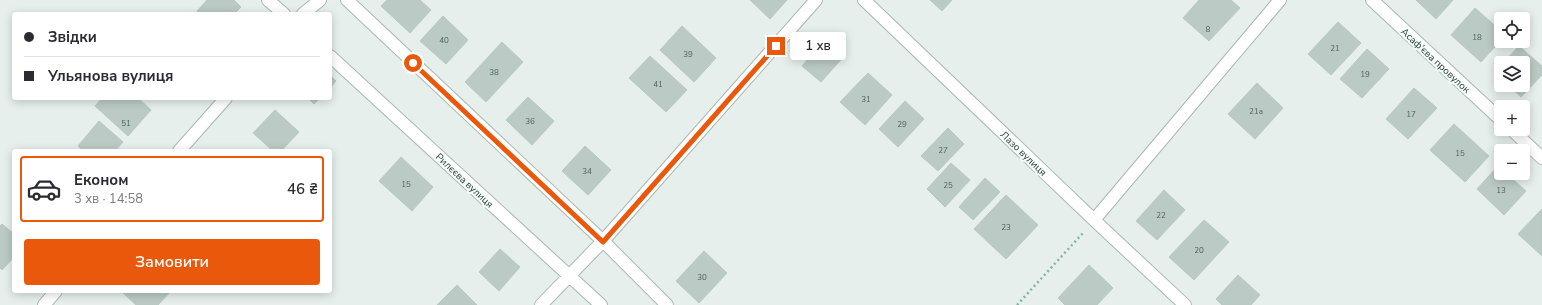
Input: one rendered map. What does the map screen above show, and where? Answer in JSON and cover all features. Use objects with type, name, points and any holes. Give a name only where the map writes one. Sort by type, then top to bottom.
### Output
[{"type":"street","points":[[268,0],[282,12]]},
{"type":"street","points":[[305,12],[320,0]]},
{"type":"street","points":[[346,0],[603,242],[666,305]]},
{"type":"street","points":[[541,305],[603,242],[816,0]]},
{"type":"street","name":"Лазо вулиця","points":[[864,0],[1185,305]]},
{"type":"street","points":[[1094,220],[1280,0]]},
{"type":"street","name":"Асаф’єва провулок","points":[[1372,0],[1494,113]]},
{"type":"street","name":"Рилєєва вулиця","points":[[332,58],[601,305]]},
{"type":"street","points":[[182,149],[224,100]]},
{"type":"street","points":[[1518,136],[1542,158]]},
{"type":"street","points":[[44,305],[54,293]]},
{"type":"path","points":[[1017,305],[1094,220]]},
{"type":"building","points":[[207,0],[234,0],[241,7],[236,12],[197,11]]},
{"type":"building","points":[[387,0],[420,0],[431,10],[410,33],[381,6]]},
{"type":"building","points":[[750,0],[787,0],[770,19]]},
{"type":"building","points":[[930,0],[952,0],[942,11]]},
{"type":"building","points":[[1199,0],[1231,0],[1240,8],[1209,41],[1183,18]]},
{"type":"building","points":[[1416,0],[1453,0],[1436,19]]},
{"type":"building","points":[[1475,8],[1494,25],[1494,48],[1481,62],[1451,35]]},
{"type":"building","points":[[443,16],[468,40],[446,64],[420,41]]},
{"type":"building","points":[[1338,22],[1361,43],[1331,75],[1308,54]]},
{"type":"building","points":[[682,26],[716,58],[694,82],[660,50]]},
{"type":"building","points":[[826,38],[845,55],[821,82],[802,66]]},
{"type":"building","points":[[502,42],[523,62],[486,102],[465,82]]},
{"type":"building","points":[[1517,48],[1521,48],[1542,66],[1542,75],[1530,88],[1530,56],[1510,56]]},
{"type":"building","points":[[1367,49],[1389,69],[1362,98],[1340,79]]},
{"type":"building","points":[[650,56],[687,90],[666,112],[629,78]]},
{"type":"building","points":[[868,73],[892,95],[865,125],[840,102]]},
{"type":"building","points":[[332,77],[336,81],[332,86]]},
{"type":"building","points":[[1257,83],[1283,108],[1255,139],[1228,114]]},
{"type":"building","points":[[1414,88],[1437,108],[1408,139],[1386,119]]},
{"type":"building","points":[[1516,92],[1526,92],[1521,97]]},
{"type":"building","points":[[528,97],[554,121],[532,145],[506,120]]},
{"type":"building","points":[[100,100],[140,100],[151,110],[128,136],[95,106]]},
{"type":"building","points":[[310,100],[318,100],[314,104]]},
{"type":"building","points":[[905,101],[924,119],[898,147],[879,129]]},
{"type":"building","points":[[275,110],[299,132],[283,149],[271,149],[253,133]]},
{"type":"building","points":[[99,121],[123,142],[117,149],[81,149],[78,146]]},
{"type":"building","points":[[1454,124],[1489,156],[1465,182],[1430,150]]},
{"type":"building","points":[[948,128],[964,144],[938,171],[921,156]]},
{"type":"building","points":[[585,146],[611,170],[588,195],[562,171]]},
{"type":"building","points":[[401,157],[433,187],[412,211],[379,181]]},
{"type":"building","points":[[951,163],[970,180],[945,207],[927,189]]},
{"type":"building","points":[[1494,170],[1494,180],[1514,180],[1526,191],[1504,215],[1477,189]]},
{"type":"building","points":[[985,178],[1000,192],[973,220],[959,207]]},
{"type":"building","points":[[1164,190],[1185,210],[1157,240],[1136,221]]},
{"type":"building","points":[[1006,195],[1038,225],[1006,259],[974,229]]},
{"type":"building","points":[[1542,209],[1542,256],[1518,234]]},
{"type":"building","points":[[1204,220],[1229,242],[1194,280],[1169,257]]},
{"type":"building","points":[[2,224],[12,232],[12,259],[2,270],[0,268],[0,226]]},
{"type":"building","points":[[500,249],[520,267],[499,291],[479,272]]},
{"type":"building","points":[[704,251],[727,273],[699,303],[676,281]]},
{"type":"building","points":[[1089,265],[1113,288],[1097,305],[1065,305],[1058,298]]},
{"type":"building","points":[[1238,275],[1260,295],[1251,305],[1222,305],[1216,299]]},
{"type":"building","points":[[457,285],[477,305],[437,305]]},
{"type":"building","points":[[123,293],[169,293],[158,305],[136,305]]},
{"type":"route","points":[[413,63],[603,242],[776,46]]}]
